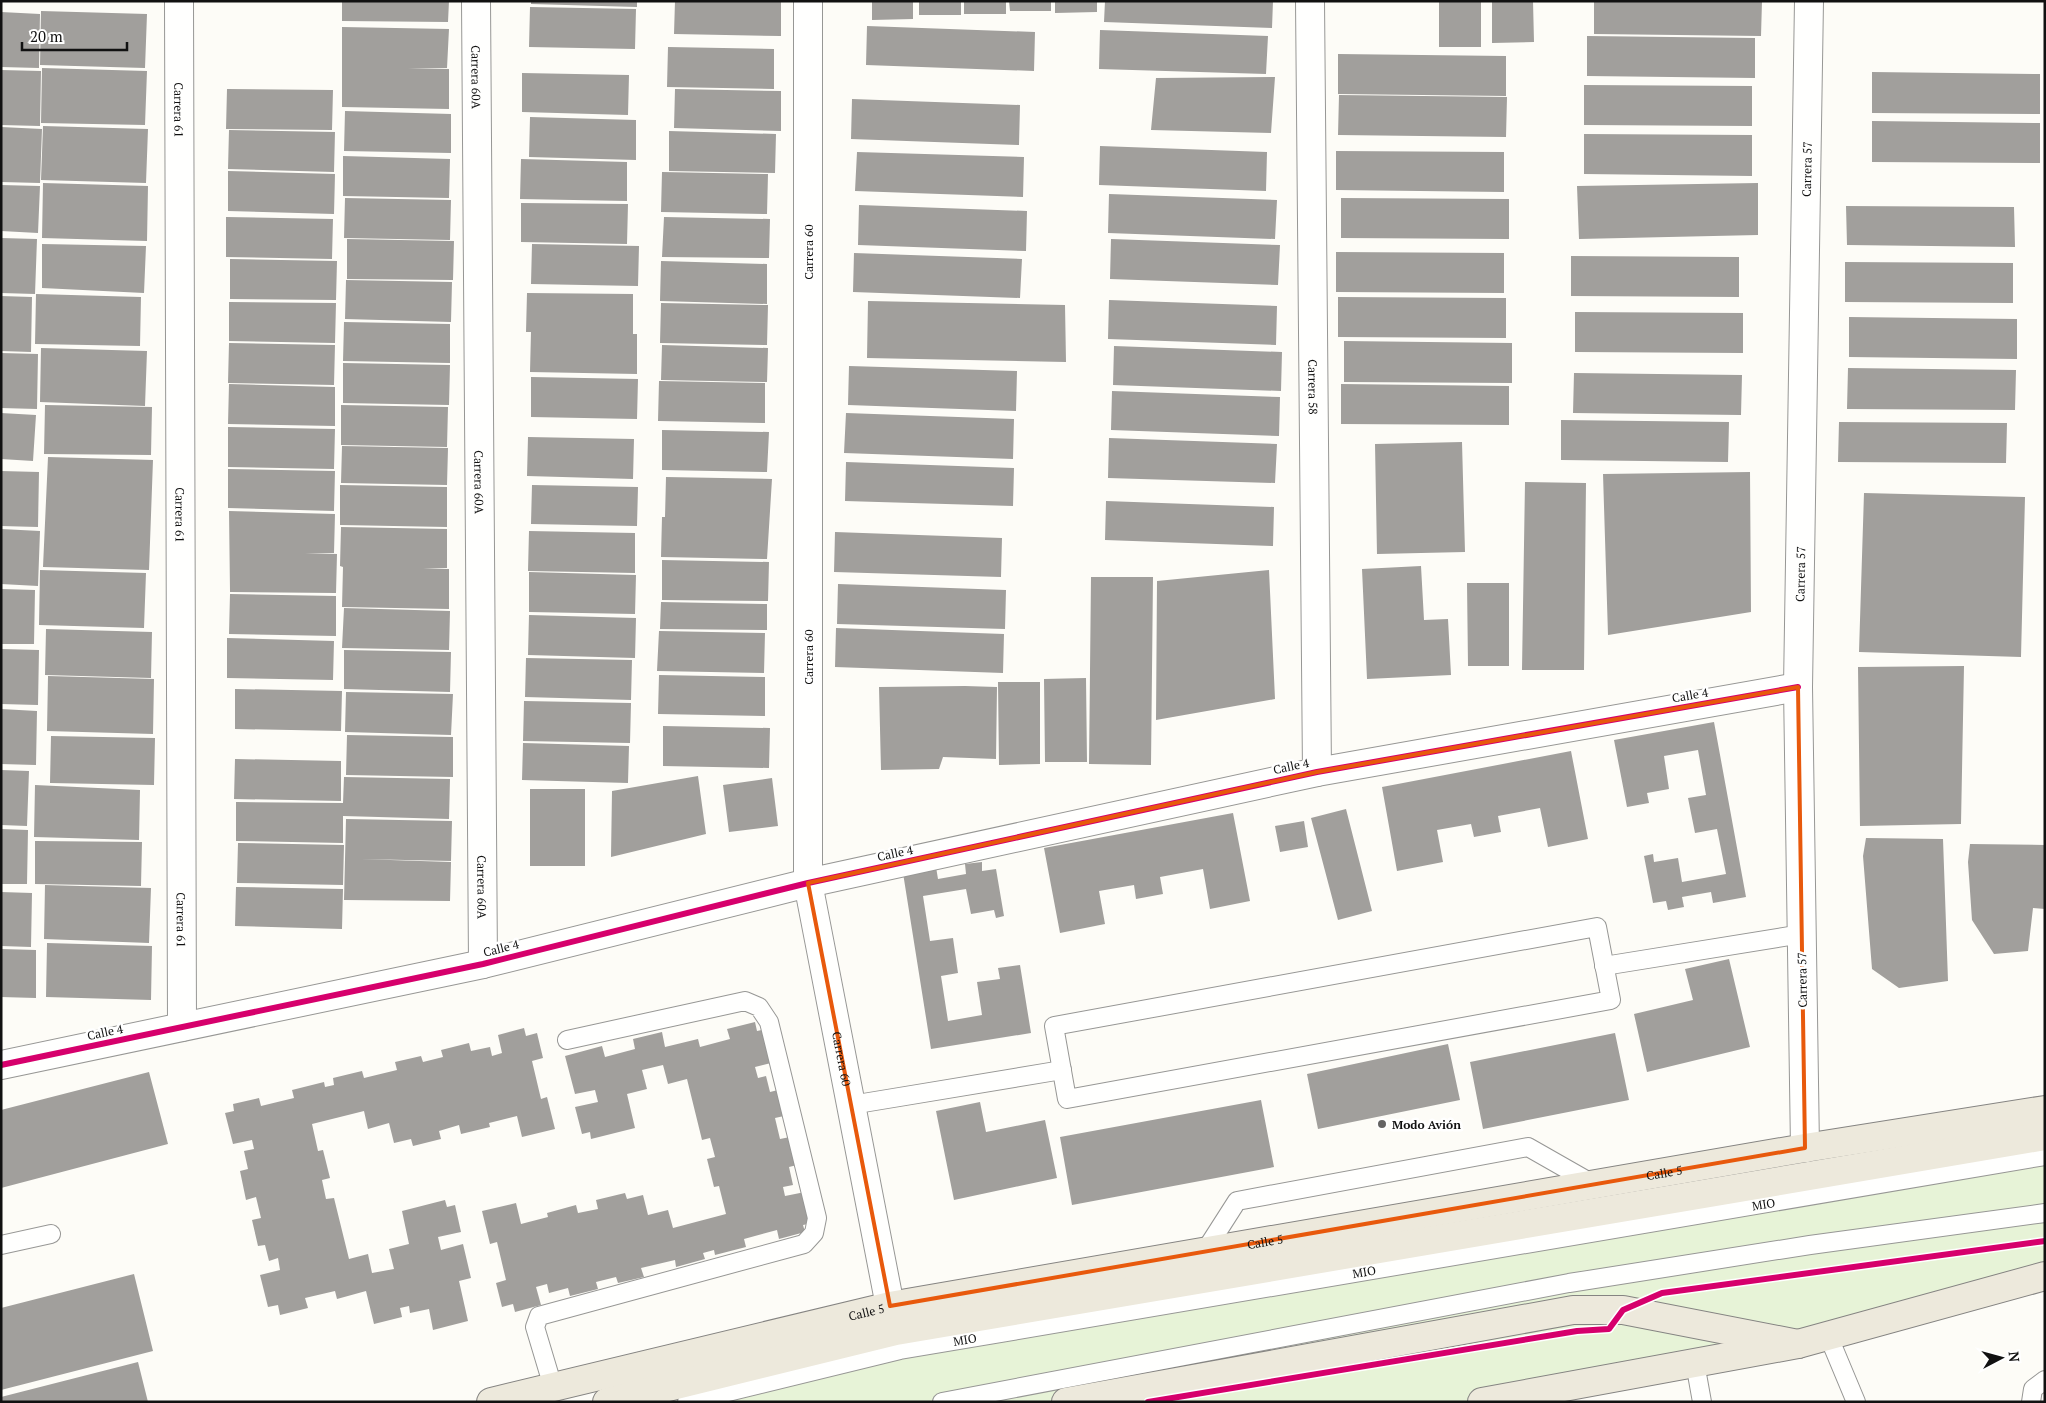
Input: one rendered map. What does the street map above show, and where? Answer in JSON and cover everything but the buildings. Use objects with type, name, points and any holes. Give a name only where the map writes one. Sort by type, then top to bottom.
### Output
[{"type":"main road","name":"Calle 5","points":[[491,1402],[890,1306],[1805,1148],[2045,1110]]},
{"type":"main road","name":"Calle 5","points":[[607,1402],[896,1331],[2045,1136]]},
{"type":"main road","points":[[1482,1402],[1515,1399],[1798,1344],[2045,1276]]},
{"type":"main road","points":[[1066,1402],[1573,1310],[1623,1310],[1798,1344]]},
{"type":"street","name":"Carrera 61","points":[[179,1],[182,1027]]},
{"type":"street","name":"Carrera 60A","points":[[476,1],[483,964]]},
{"type":"street","name":"Carrera 60","points":[[808,1],[808,883],[890,1306]]},
{"type":"street","name":"Carrera 58","points":[[1310,1],[1318,772]]},
{"type":"street","name":"Carrera 57","points":[[1805,1148],[1798,687],[1808,1]]},
{"type":"street","name":"Calle 4","points":[[1,1065],[483,964],[808,883],[1318,772],[1798,687]]},
{"type":"lane","points":[[1597,927],[1604,966],[1611,1000],[1067,1099],[1054,1026],[1597,927]]},
{"type":"lane","points":[[1604,966],[1802,934]]},
{"type":"lane","points":[[553,1387],[535,1327],[539,1316],[804,1244],[814,1233],[817,1218],[769,1022],[760,1007],[745,1001],[567,1040]]},
{"type":"lane","points":[[851,1106],[1062,1070]]},
{"type":"lane","points":[[1205,1251],[1238,1201],[1528,1147],[1593,1184]]},
{"type":"lane","name":"MIO","points":[[687,1402],[900,1350],[2045,1156]]},
{"type":"lane","points":[[942,1402],[1569,1282],[1810,1245],[2045,1213]]},
{"type":"lane","points":[[1,1245],[51,1234]]},
{"type":"lane","points":[[1828,1335],[1856,1402]]},
{"type":"lane","points":[[1695,1363],[1702,1402]]},
{"type":"lane","points":[[2031,1402],[2033,1389],[2045,1380]]},
{"type":"highlighted area","points":[[1798,687],[1805,1148],[890,1306],[808,883],[1317,772]]},
{"type":"green space","points":[[2045,1156],[2045,1276],[1482,1402],[687,1402],[900,1350]]},
{"type":"cycle path","points":[[1,1065],[483,964],[808,883],[1317,772],[1798,687]]},
{"type":"cycle path","points":[[1148,1402],[1577,1331],[1609,1329],[1623,1310],[1662,1293],[2045,1241]]},
{"type":"place","name":"Modo Avión","points":[[1382,1124]]}]
